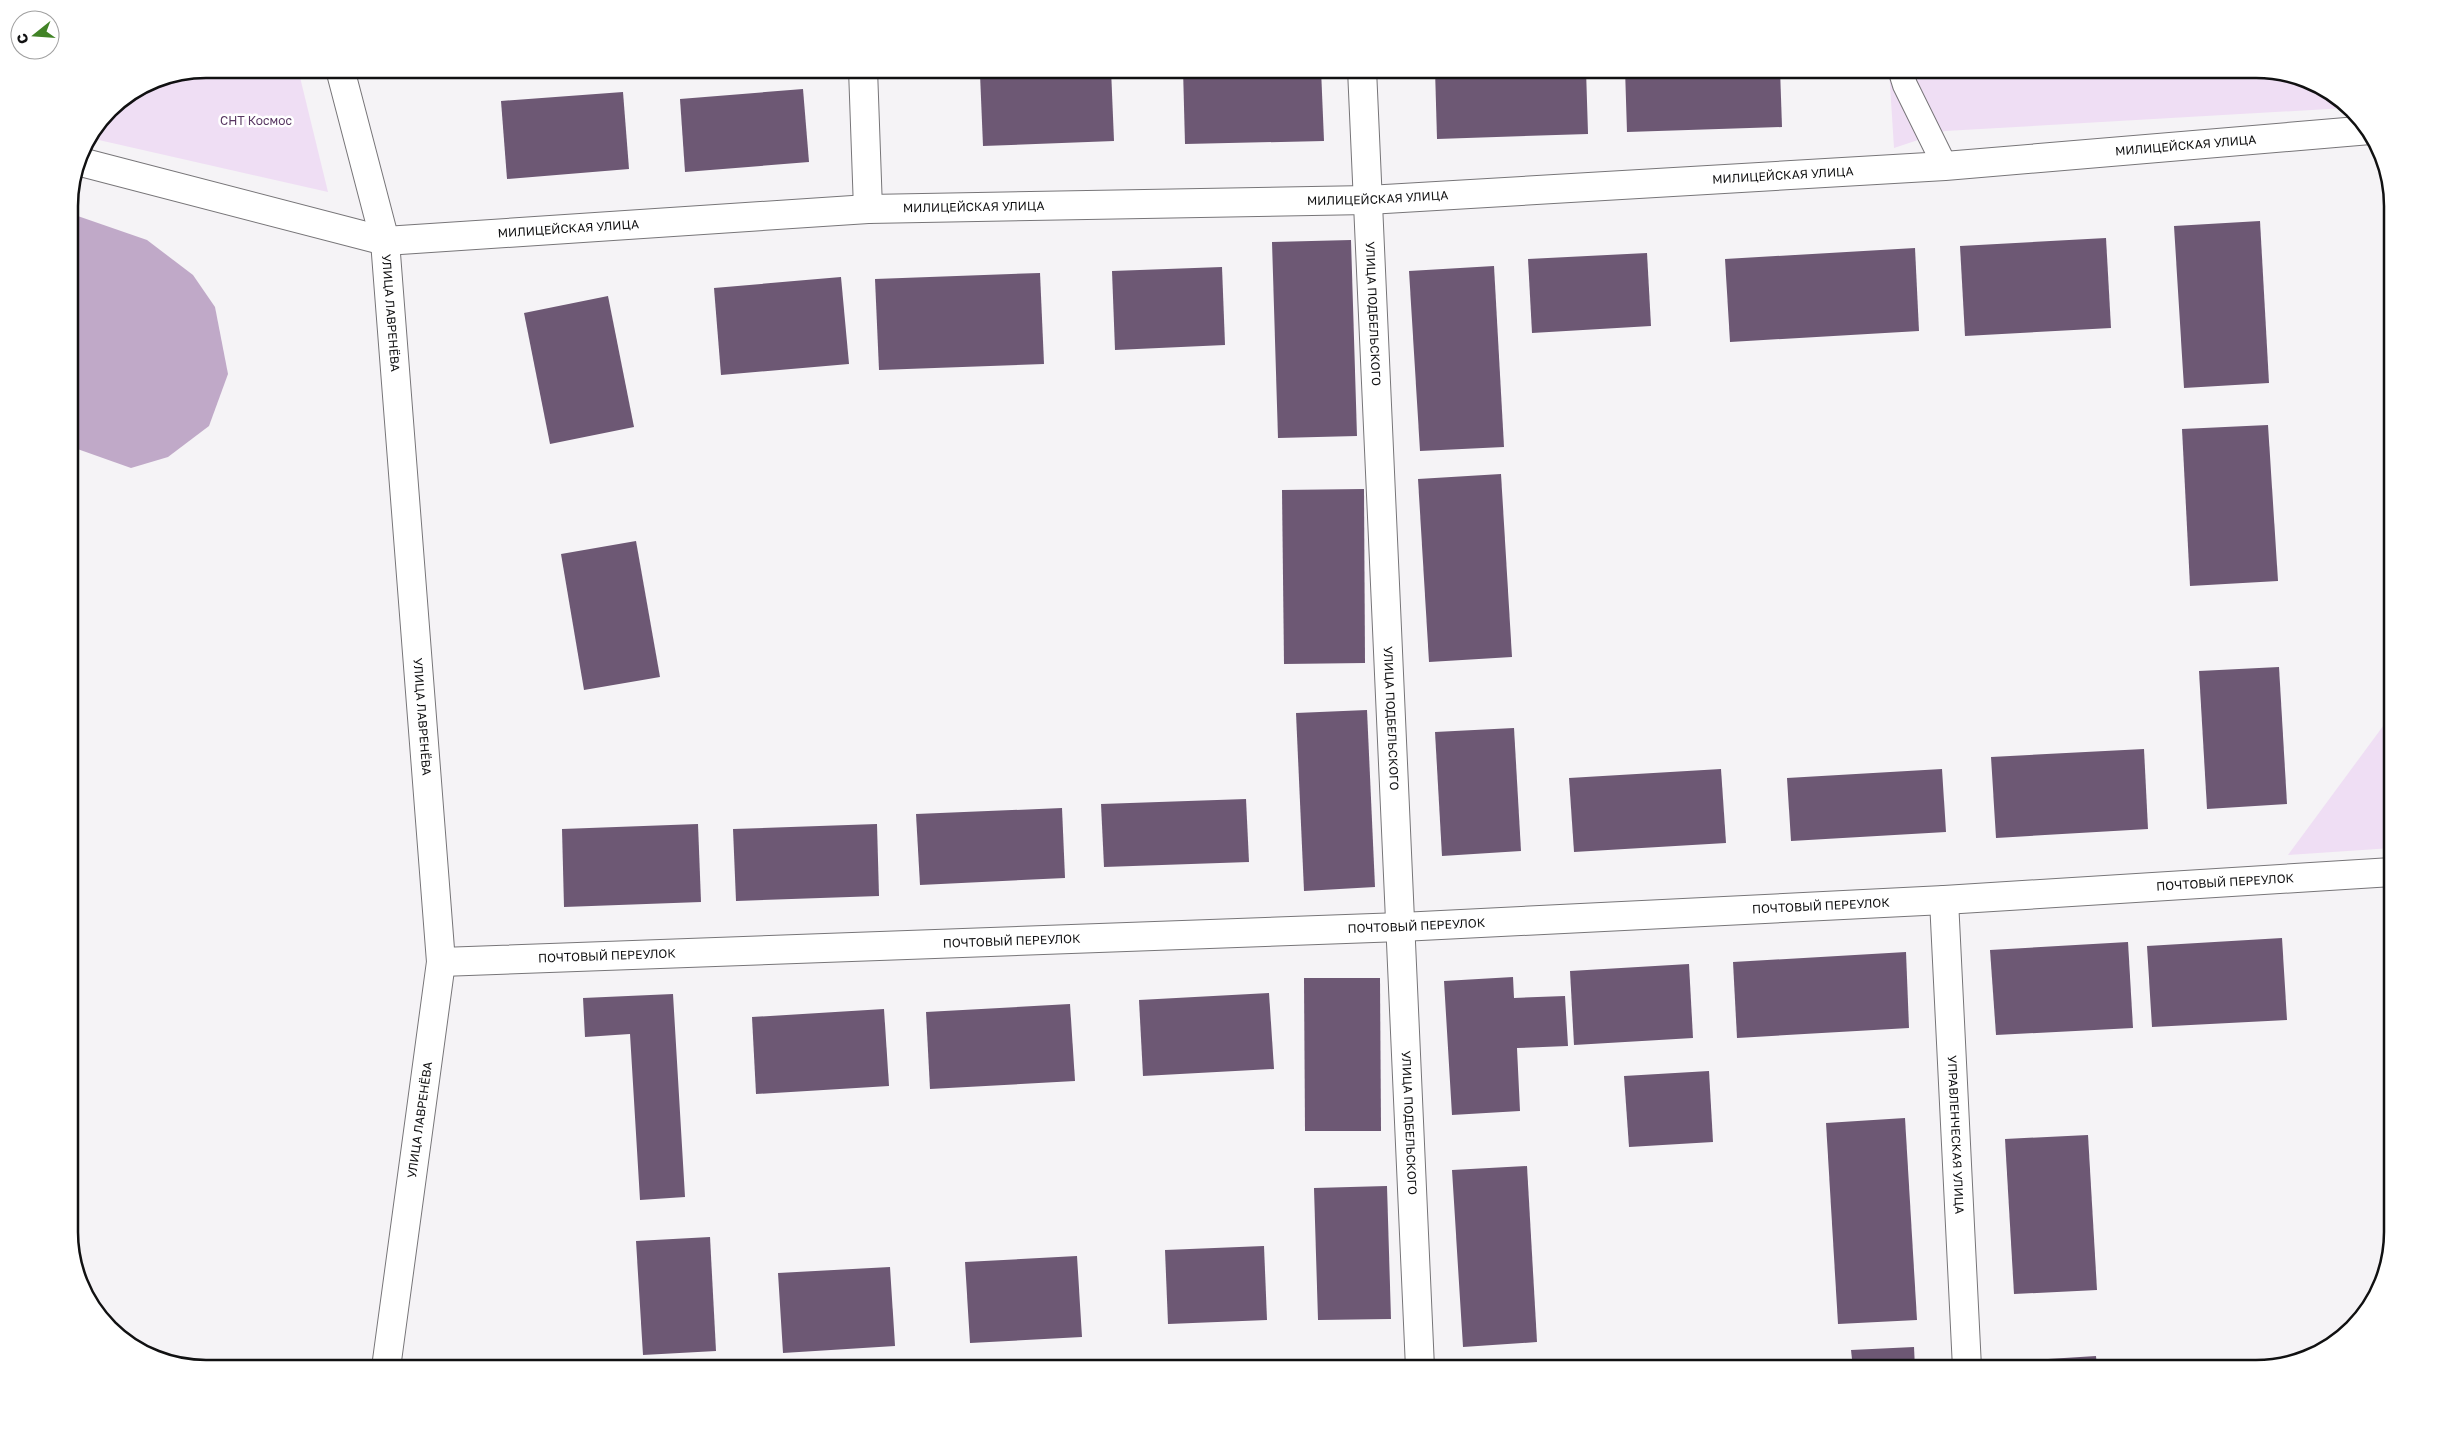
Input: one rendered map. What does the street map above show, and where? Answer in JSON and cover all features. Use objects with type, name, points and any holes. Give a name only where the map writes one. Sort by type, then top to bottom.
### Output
[{"type":"street","name":"УЛИЦА ЛАВРЕНЁВА","points":[[342,78],[385,241],[441,962],[387,1360]]},
{"type":"street","points":[[863,78],[868,209]]},
{"type":"street","name":"УЛИЦА ПОДБЕЛЬСКОГО","points":[[1362,78],[1420,1360]]},
{"type":"street","name":"МИЛИЦЕЙСКАЯ УЛИЦА","points":[[85,163],[385,241],[868,209],[1368,200],[1944,166],[2360,131]]},
{"type":"street","name":"ПОЧТОВЫЙ ПЕРЕУЛОК","points":[[441,962],[1401,927],[1944,900],[2384,873]]},
{"type":"street","name":"УПРАВЛЕНЧЕСКАЯ УЛИЦА","points":[[1944,900],[1967,1360]]},
{"type":"lane","points":[[1903,78],[1944,166]]},
{"type":"green space","name":"СНТ Космос","points":[[197,78],[300,78],[328,192],[96,139],[115,115],[134,99],[157,87],[173,82]]},
{"type":"green space","points":[[1890,78],[2272,79],[2304,87],[2327,99],[2339,108],[1945,131],[1894,148]]},
{"type":"green space","points":[[2384,726],[2384,849],[2288,855]]},
{"type":"shaded area","points":[[78,216],[147,240],[193,275],[215,307],[228,374],[209,426],[168,457],[131,468],[78,449]]},
{"type":"building","points":[[980,78],[1111,78],[1114,141],[983,146]]},
{"type":"building","points":[[1183,78],[1321,78],[1324,141],[1185,144]]},
{"type":"building","points":[[1435,78],[1586,78],[1588,134],[1437,139]]},
{"type":"building","points":[[1625,78],[1780,78],[1782,127],[1627,132]]},
{"type":"building","points":[[803,89],[809,162],[685,172],[680,99]]},
{"type":"building","points":[[623,92],[629,169],[507,179],[501,101]]},
{"type":"building","points":[[2260,221],[2269,383],[2184,388],[2174,226]]},
{"type":"building","points":[[2106,238],[2111,328],[1965,336],[1960,246]]},
{"type":"building","points":[[1351,240],[1357,436],[1278,438],[1272,242]]},
{"type":"building","points":[[1915,248],[1919,331],[1730,342],[1725,259]]},
{"type":"building","points":[[1647,253],[1651,326],[1532,333],[1528,259]]},
{"type":"building","points":[[1494,266],[1504,447],[1420,451],[1409,271]]},
{"type":"building","points":[[1222,267],[1225,345],[1115,350],[1112,271]]},
{"type":"building","points":[[1040,273],[1044,364],[879,370],[875,279]]},
{"type":"building","points":[[841,277],[849,364],[721,375],[714,288]]},
{"type":"building","points":[[608,296],[634,427],[550,444],[524,313]]},
{"type":"building","points":[[2268,425],[2278,581],[2190,586],[2182,429]]},
{"type":"building","points":[[1501,474],[1512,657],[1429,662],[1418,479]]},
{"type":"building","points":[[1364,489],[1365,663],[1284,664],[1282,490]]},
{"type":"building","points":[[636,541],[660,677],[584,690],[561,554]]},
{"type":"building","points":[[2279,667],[2287,804],[2207,809],[2199,671]]},
{"type":"building","points":[[1367,710],[1375,887],[1304,891],[1296,713]]},
{"type":"building","points":[[1514,728],[1521,851],[1442,856],[1435,732]]},
{"type":"building","points":[[2144,749],[2148,829],[1996,838],[1991,757]]},
{"type":"building","points":[[1721,769],[1726,843],[1574,852],[1569,778]]},
{"type":"building","points":[[1942,769],[1946,832],[1791,841],[1787,778]]},
{"type":"building","points":[[1246,799],[1249,862],[1104,867],[1101,804]]},
{"type":"building","points":[[1062,808],[1065,878],[920,885],[916,814]]},
{"type":"building","points":[[698,824],[701,902],[564,907],[562,829]]},
{"type":"building","points":[[877,824],[879,896],[736,901],[733,829]]},
{"type":"building","points":[[2282,938],[2287,1020],[2152,1027],[2147,946]]},
{"type":"building","points":[[2128,942],[2133,1028],[1996,1035],[1990,950]]},
{"type":"building","points":[[1906,952],[1909,1028],[1737,1038],[1733,962]]},
{"type":"building","points":[[1689,964],[1693,1038],[1574,1045],[1570,971]]},
{"type":"building","points":[[1513,977],[1514,998],[1565,996],[1568,1046],[1517,1048],[1520,1111],[1452,1115],[1444,981]]},
{"type":"building","points":[[1304,978],[1380,978],[1381,1131],[1305,1131]]},
{"type":"building","points":[[1269,993],[1274,1069],[1143,1076],[1139,1000]]},
{"type":"building","points":[[673,994],[685,1197],[640,1200],[630,1034],[585,1037],[583,998]]},
{"type":"building","points":[[1070,1004],[1075,1081],[930,1089],[926,1012]]},
{"type":"building","points":[[884,1009],[889,1086],[756,1094],[752,1017]]},
{"type":"building","points":[[1709,1071],[1713,1142],[1629,1147],[1624,1076]]},
{"type":"building","points":[[1905,1118],[1917,1320],[1838,1324],[1826,1123]]},
{"type":"building","points":[[2088,1135],[2097,1290],[2014,1294],[2005,1139]]},
{"type":"building","points":[[1527,1166],[1537,1342],[1463,1347],[1452,1170]]},
{"type":"building","points":[[1387,1186],[1391,1319],[1318,1320],[1314,1188]]},
{"type":"building","points":[[710,1237],[716,1351],[643,1355],[636,1241]]},
{"type":"building","points":[[1264,1246],[1267,1320],[1168,1324],[1165,1250]]},
{"type":"building","points":[[1077,1256],[1082,1337],[970,1343],[965,1262]]},
{"type":"building","points":[[890,1267],[895,1346],[783,1353],[778,1273]]},
{"type":"building","points":[[1914,1347],[1915,1360],[1852,1360],[1851,1350]]},
{"type":"building","points":[[2096,1356],[2096,1360],[2030,1360]]}]
